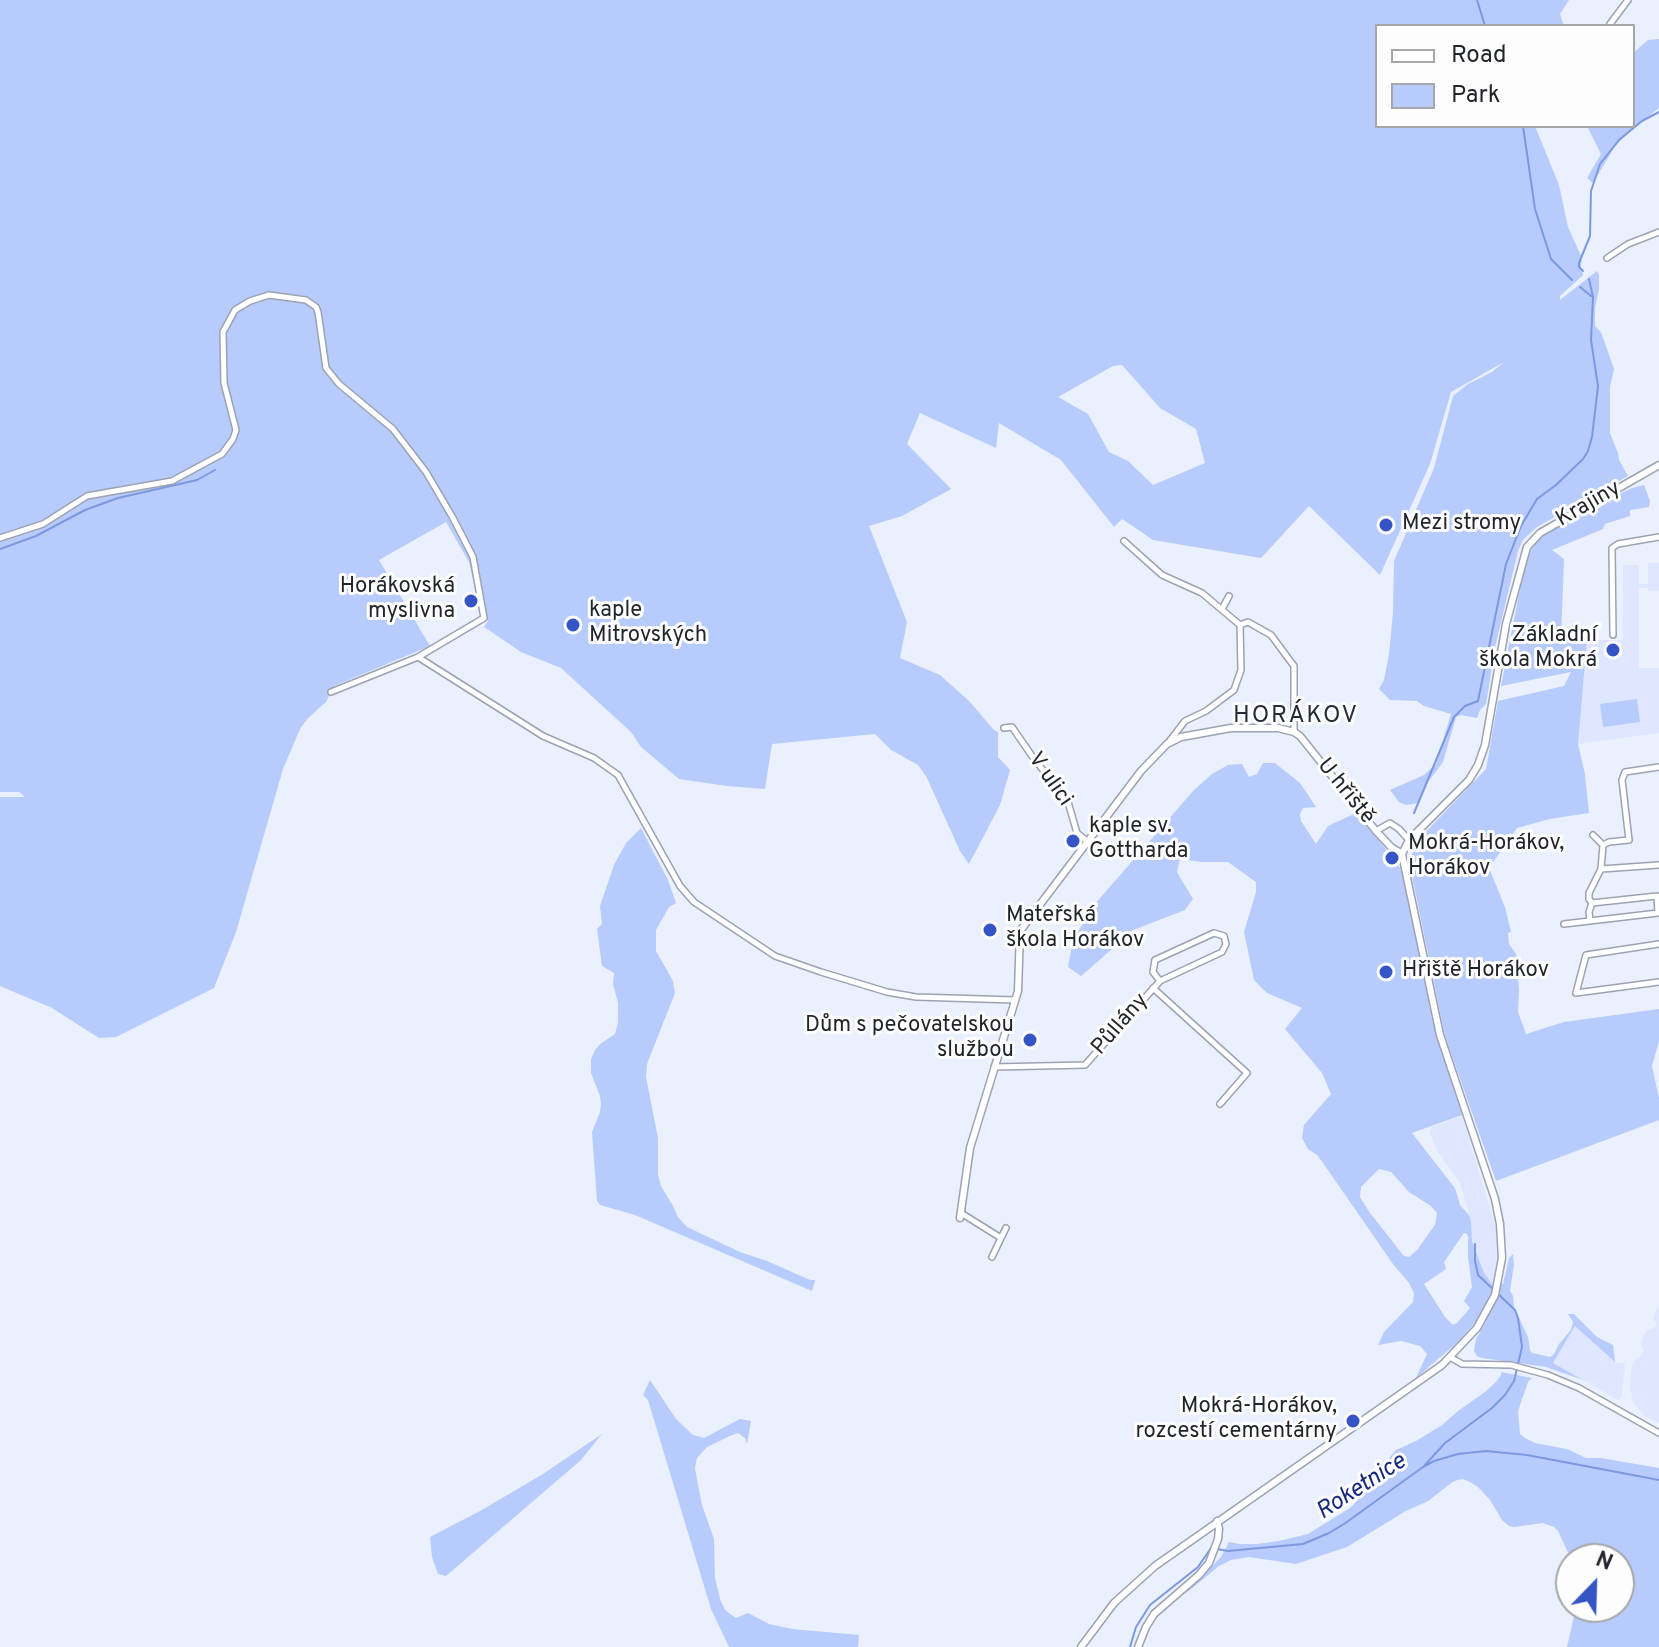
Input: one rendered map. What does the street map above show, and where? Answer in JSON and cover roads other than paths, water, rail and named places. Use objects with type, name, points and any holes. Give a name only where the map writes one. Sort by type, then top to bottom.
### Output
[{"type":"street","points":[[1610,24],[1628,0]]},
{"type":"street","points":[[1607,258],[1628,244],[1659,232]]},
{"type":"street","points":[[0,538],[43,524],[87,496],[172,481],[222,454],[236,430],[224,383],[223,332],[235,310],[250,301],[269,295],[306,300],[318,312],[326,368],[339,384],[393,429],[426,472],[473,557],[484,618],[418,657],[331,692]]},
{"type":"street","name":"Krajiny","points":[[1402,854],[1409,840],[1469,780],[1478,765],[1485,745],[1506,624],[1527,547],[1540,533],[1659,465]]},
{"type":"street","points":[[1613,635],[1612,548],[1618,544],[1659,537]]},
{"type":"street","points":[[1001,1238],[960,1215],[970,1148],[1018,991],[1020,931],[1141,771],[1185,721],[1206,711],[1234,690],[1241,670],[1240,625],[1202,593],[1162,575],[1124,541]]},
{"type":"street","points":[[1222,609],[1229,596]]},
{"type":"street","points":[[1167,744],[1181,737],[1231,728],[1278,728],[1294,732],[1294,666],[1271,635],[1248,622],[1240,625]]},
{"type":"street","points":[[418,657],[543,736],[594,758],[618,775],[680,886],[694,902],[775,956],[887,992],[916,997],[1015,1000]]},
{"type":"street","name":"V ulici","points":[[1004,728],[1012,727],[1068,802],[1077,833],[1087,841]]},
{"type":"street","name":"U hřiště","points":[[1294,732],[1376,831],[1402,854]]},
{"type":"street","points":[[1603,845],[1629,840],[1622,780],[1625,772],[1659,767]]},
{"type":"street","name":"U hřiště","points":[[1376,831],[1390,823],[1409,840]]},
{"type":"street","points":[[1590,921],[1592,903],[1589,893],[1601,869],[1603,845],[1593,835]]},
{"type":"street","points":[[1081,1647],[1109,1609],[1155,1566],[1450,1357],[1484,1318],[1496,1291],[1502,1258],[1495,1199],[1440,1035],[1402,854]]},
{"type":"street","points":[[1601,869],[1659,865]]},
{"type":"street","points":[[1564,924],[1658,913],[1657,896],[1592,903]]},
{"type":"street","name":"Půllány","points":[[994,1067],[1085,1065],[1160,981],[1222,952],[1226,940],[1221,934],[1214,933],[1155,960],[1153,972],[1160,981]]},
{"type":"street","points":[[1659,944],[1586,955],[1576,993],[1659,982]]},
{"type":"street","name":"Půllány","points":[[1153,988],[1247,1073],[1220,1104]]},
{"type":"street","points":[[992,1257],[1006,1228]]},
{"type":"street","points":[[1450,1357],[1462,1364],[1511,1365],[1548,1375],[1579,1388],[1659,1433]]},
{"type":"street","points":[[1138,1647],[1154,1614],[1199,1575],[1214,1553],[1219,1529],[1217,1521]]},
{"type":"waterway","points":[[1477,0],[1484,24]]},
{"type":"waterway","points":[[1635,127],[1659,112]]},
{"type":"waterway","points":[[1523,128],[1535,209],[1551,259],[1572,280]]},
{"type":"waterway","points":[[1583,271],[1579,263],[1590,236],[1591,191],[1600,164],[1619,140],[1634,128]]},
{"type":"waterway","points":[[1414,813],[1454,717],[1465,706],[1478,701],[1506,564],[1521,526],[1537,499],[1556,485],[1588,451],[1598,386],[1591,340],[1593,297],[1589,279]]},
{"type":"waterway","points":[[1580,287],[1591,296]]},
{"type":"waterway","points":[[0,549],[36,536],[85,510],[118,498],[197,480],[215,470]]},
{"type":"waterway","points":[[1425,1465],[1445,1443],[1505,1395],[1514,1381],[1522,1347],[1515,1310],[1478,1275],[1475,1244]]},
{"type":"waterway","name":"Roketnice","points":[[1217,1549],[1228,1551],[1303,1544],[1344,1524],[1423,1467],[1458,1454],[1486,1451],[1527,1455],[1659,1480]]},
{"type":"waterway","name":"Roketnice","points":[[1130,1647],[1136,1627],[1150,1605],[1198,1567],[1211,1548]]},
{"type":"place","name":"Mezi stromy","points":[[1386,525]]},
{"type":"place","name":"Horákovská myslivna","points":[[471,601]]},
{"type":"place","name":"kaple Mitrovských","points":[[573,625]]},
{"type":"place","name":"Základní škola Mokrá","points":[[1613,650]]},
{"type":"place","name":"kaple sv. Gottharda","points":[[1073,841]]},
{"type":"place","name":"Mokrá-Horákov, Horákov","points":[[1392,858]]},
{"type":"place","name":"Mateřská škola Horákov","points":[[990,930]]},
{"type":"place","name":"Hřiště Horákov","points":[[1386,972]]},
{"type":"place","name":"Dům s pečovatelskou službou","points":[[1030,1040]]},
{"type":"place","name":"Mokrá-Horákov, rozcestí cementárny","points":[[1353,1421]]},
{"type":"district","name":"HORÁKOV","points":[[1296,717]]}]
